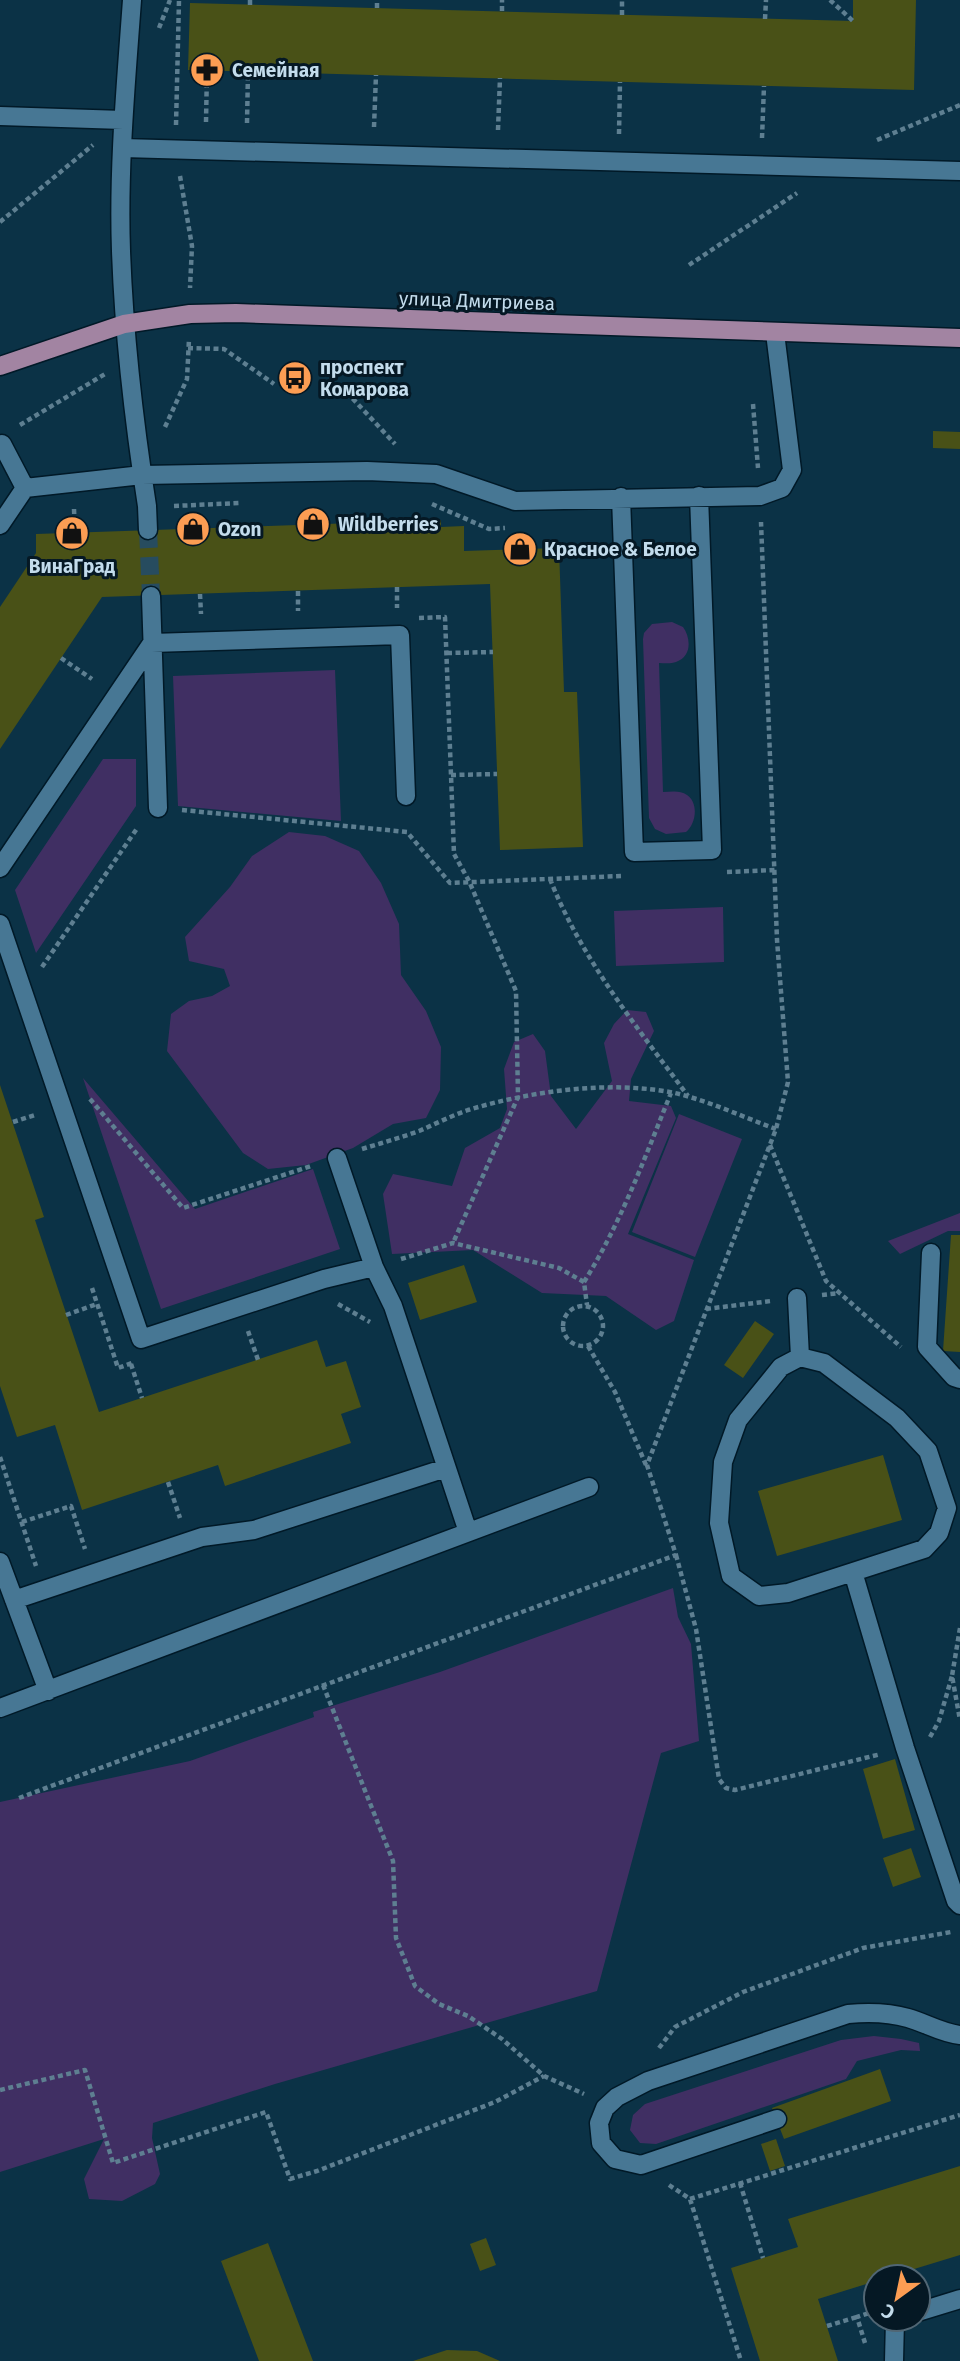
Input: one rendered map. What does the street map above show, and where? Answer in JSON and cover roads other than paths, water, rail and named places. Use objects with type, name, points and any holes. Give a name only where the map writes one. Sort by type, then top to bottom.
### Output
[{"type":"main road","name":"улица Дмитриева","points":[[0,366],[124,324],[190,314],[236,313],[960,338]]},
{"type":"lane","points":[[132,0],[123,120],[121,248],[124,324],[148,506],[148,530]]},
{"type":"lane","points":[[0,116],[123,120]]},
{"type":"lane","points":[[123,148],[960,171]]},
{"type":"lane","points":[[0,525],[25,488],[142,475],[367,471],[422,473],[436,474],[515,501],[760,496],[782,488],[792,470],[775,333]]},
{"type":"lane","points":[[1,445],[25,488]]},
{"type":"lane","points":[[621,497],[634,852],[712,850],[699,496]]},
{"type":"lane","points":[[151,596],[158,808]]},
{"type":"lane","points":[[152,643],[400,635],[406,796]]},
{"type":"lane","points":[[0,868],[152,643]]},
{"type":"lane","points":[[0,924],[141,1339],[324,1279],[374,1267]]},
{"type":"lane","points":[[337,1158],[374,1267],[393,1306],[468,1532]]},
{"type":"lane","points":[[930,1253],[927,1347],[954,1377],[960,1379]]},
{"type":"lane","points":[[797,1298],[800,1356]]},
{"type":"lane","points":[[800,1356],[824,1363],[897,1418],[928,1451],[947,1508],[939,1534],[923,1549],[853,1572],[788,1593],[759,1597],[731,1576],[719,1523],[723,1462],[738,1420],[781,1367],[800,1356]]},
{"type":"lane","points":[[14,1600],[202,1537],[254,1530],[446,1468]]},
{"type":"lane","points":[[0,1708],[589,1487]]},
{"type":"lane","points":[[0,1562],[48,1690]]},
{"type":"lane","points":[[853,1572],[905,1748],[956,1901],[960,1905]]},
{"type":"lane","points":[[776,2119],[641,2165],[615,2159],[601,2143],[599,2123],[606,2108],[617,2097],[648,2081],[848,2014],[876,2011],[909,2018],[943,2033],[960,2035]]},
{"type":"lane","points":[[932,2307],[960,2298]]},
{"type":"lane","points":[[894,2361],[895,2333]]},
{"type":"tunnel","points":[[148,530],[151,596]]},
{"type":"place","name":"Семейная","points":[[207,70]]},
{"type":"place","name":"проспект Комарова","points":[[295,378]]},
{"type":"place","name":"Wildberries","points":[[313,524]]},
{"type":"place","name":"Ozon","points":[[193,529]]},
{"type":"place","name":"ВинаГрад","points":[[72,533]]},
{"type":"place","name":"Красное & Белое","points":[[520,549]]}]
